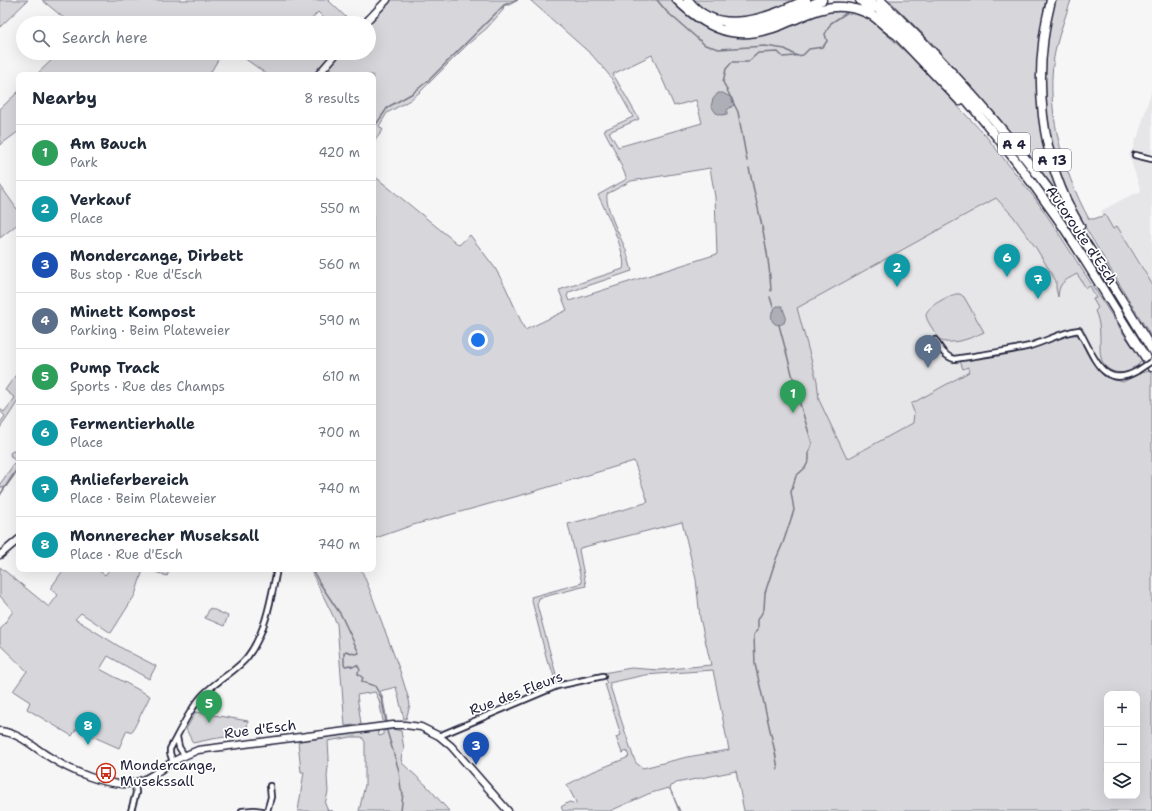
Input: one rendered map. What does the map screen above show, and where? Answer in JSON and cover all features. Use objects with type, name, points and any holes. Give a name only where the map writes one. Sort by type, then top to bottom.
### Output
[{"type":"highway","name":"A 4","points":[[677,0],[692,14],[716,29],[728,32],[756,32],[783,25],[820,10],[842,7],[873,16],[890,31],[897,35]]},
{"type":"highway","points":[[681,0],[686,9]]},
{"type":"highway","points":[[688,0],[702,13],[716,19],[743,22],[777,13],[806,0]]},
{"type":"highway","points":[[710,25],[735,28],[760,24],[780,18],[822,0]]},
{"type":"highway","name":"A 4","points":[[860,0],[897,35],[996,137]]},
{"type":"highway","name":"Autoroute d'Esch","points":[[868,0],[936,67],[962,95],[996,137],[1058,220],[1152,367]]},
{"type":"highway","name":"Autoroute d'Esch","points":[[880,0],[949,68],[1008,136],[1066,214],[1125,305],[1152,350]]},
{"type":"highway","name":"A 13","points":[[1051,0],[1045,23],[1040,81],[1042,107],[1052,162],[1063,192],[1078,223],[1125,305]]},
{"type":"main road","points":[[372,16],[387,0]]},
{"type":"main road","points":[[321,72],[331,60]]},
{"type":"main road","points":[[0,555],[16,542]]},
{"type":"main road","name":"Rue d'Esch","points":[[0,731],[11,733],[20,737],[61,764],[83,774],[116,783],[135,783],[141,781],[184,755],[213,747],[400,725],[421,727],[439,736],[450,746],[508,811]]},
{"type":"street","points":[[1135,155],[1152,160]]},
{"type":"street","points":[[935,340],[944,353],[954,359],[1004,352],[1031,346],[1069,331],[1079,330],[1103,371],[1112,376],[1122,377],[1137,371],[1152,361]]},
{"type":"street","points":[[172,762],[170,749],[194,708],[206,692],[247,658],[255,646],[265,618],[276,572]]},
{"type":"street","name":"Rue des Fleurs","points":[[439,736],[557,686],[603,676]]},
{"type":"street","points":[[177,736],[179,747],[184,755]]},
{"type":"street","points":[[131,811],[136,792],[135,783]]},
{"type":"street","points":[[267,811],[271,797],[270,786]]},
{"type":"street","points":[[242,811],[262,811]]},
{"type":"shaded area","points":[[0,0],[28,0],[0,27]]},
{"type":"shaded area","points":[[42,0],[328,0],[345,16],[322,16],[318,12],[314,16],[61,16]]},
{"type":"shaded area","points":[[391,0],[518,0],[509,5],[504,5],[503,10],[487,28],[468,44],[420,92],[410,100],[387,113],[379,126],[383,130],[376,139],[376,72],[330,72],[332,69],[330,66],[336,60],[376,60],[376,16]]},
{"type":"shaded area","points":[[530,0],[673,0],[697,23],[710,30],[727,35],[832,10],[842,10],[860,14],[871,20],[909,55],[985,135],[1034,197],[1142,360],[1137,366],[1132,368],[1133,370],[1123,373],[1113,371],[1105,366],[1100,354],[1099,327],[1095,311],[1098,308],[1093,299],[1096,298],[1090,286],[1086,288],[1077,274],[1063,282],[1058,297],[1056,281],[1036,248],[1013,216],[996,198],[797,308],[817,381],[819,400],[847,459],[913,423],[914,412],[911,404],[969,372],[968,367],[963,369],[960,361],[1032,348],[1065,335],[1078,335],[1098,370],[1105,377],[1123,382],[1141,373],[1149,371],[1152,375],[1152,811],[744,811],[736,771],[676,783],[671,786],[671,791],[668,788],[648,794],[610,811],[563,811],[561,807],[569,802],[577,804],[567,785],[587,774],[629,757],[627,751],[622,753],[616,737],[621,735],[605,684],[607,683],[603,676],[557,686],[550,664],[548,664],[531,597],[582,583],[568,524],[648,502],[634,461],[529,493],[413,525],[376,538],[376,177],[459,245],[470,235],[495,268],[525,330],[567,310],[559,290],[623,269],[624,263],[615,232],[598,195],[627,179],[604,130],[633,117],[610,76],[592,55]],"holes":[[[652,55],[674,106],[696,100],[702,123],[618,147],[609,132],[639,119],[613,74]],[[710,168],[715,197],[717,254],[569,301],[567,296],[569,292],[632,271],[626,250],[608,207],[607,194],[631,181]],[[682,522],[696,579],[700,618],[711,665],[659,670],[631,668],[564,680],[557,678],[537,605],[539,598],[586,586],[579,550],[580,548]],[[713,670],[729,750],[687,757],[643,768],[636,763],[609,683],[645,675]]]},
{"type":"shaded area","points":[[693,0],[797,0],[763,13],[739,18],[728,18],[716,15],[703,9]]},
{"type":"shaded area","points":[[889,0],[1047,0],[1038,50],[1037,81],[1042,133],[1057,192],[995,113],[933,44]]},
{"type":"shaded area","points":[[1054,0],[1071,0],[1056,47],[1053,68],[1052,91],[1054,113],[1063,158],[1079,200],[1089,219],[1094,219],[1105,215],[1113,229],[1117,226],[1152,284],[1152,338],[1089,234],[1071,200],[1052,144],[1048,120],[1045,72]]},
{"type":"shaded area","points":[[52,60],[218,60],[211,72],[39,72]]},
{"type":"shaded area","points":[[247,60],[327,60],[316,72],[264,72]]},
{"type":"shaded area","points":[[1152,89],[1152,284],[1117,227],[1113,229],[1101,211],[1141,191],[1129,155],[1134,146],[1135,139],[1137,139]]},
{"type":"shaded area","points":[[718,93],[723,93],[732,98],[734,105],[727,110],[727,114],[722,115],[716,113],[711,106],[713,99]]},
{"type":"shaded area","points":[[16,94],[16,133],[0,145],[0,109]]},
{"type":"shaded area","points":[[0,185],[16,208],[16,225],[0,238]]},
{"type":"shaded area","points":[[996,198],[1013,216],[1036,248],[1056,281],[1058,295],[1059,287],[1063,281],[1077,274],[1086,288],[1089,286],[1096,298],[1098,308],[1095,311],[1099,318],[1100,357],[1132,368],[1135,367],[1139,374],[1123,382],[1105,377],[1098,370],[1081,339],[1065,335],[1032,348],[960,361],[963,369],[968,367],[969,372],[912,404],[914,412],[913,423],[846,459],[819,400],[817,381],[797,308]]},
{"type":"shaded area","points":[[956,294],[960,294],[964,297],[984,332],[965,340],[955,342],[941,341],[928,321],[926,314],[934,305]]},
{"type":"shaded area","points":[[777,306],[782,306],[786,317],[784,323],[780,325],[773,323],[771,316]]},
{"type":"shaded area","points":[[16,375],[16,403],[0,428],[0,423],[5,416],[0,409],[4,412],[15,398],[5,390]]},
{"type":"shaded area","points":[[13,451],[16,452],[16,461],[11,457],[10,453]]},
{"type":"shaded area","points":[[16,461],[16,473],[6,487],[2,488],[0,484]]},
{"type":"shaded area","points":[[0,567],[49,607],[58,595],[50,589],[62,572],[100,572],[105,575],[108,572],[143,572],[135,595],[111,633],[81,613],[75,619],[125,650],[156,666],[149,679],[108,656],[100,669],[150,696],[132,732],[127,730],[119,748],[76,729],[72,736],[27,709],[30,702],[13,691],[27,671],[0,645],[0,630],[13,611],[0,596]]},
{"type":"shaded area","points":[[156,572],[169,572],[167,576]]},
{"type":"shaded area","points":[[311,572],[362,572],[400,671],[409,700],[410,705],[406,719],[404,719],[396,687],[380,691],[387,721],[383,721],[379,700],[375,692],[357,695],[361,724],[345,726],[337,624]]},
{"type":"shaded area","points":[[210,608],[228,616],[224,626],[205,618]]},
{"type":"shaded area","points":[[196,712],[248,721],[246,734],[193,743],[186,729]]},
{"type":"shaded area","points":[[393,729],[401,731],[404,749],[401,758],[402,763],[427,786],[449,811],[359,811],[365,785],[365,742],[362,737],[351,737],[328,741],[328,792],[325,804],[328,811],[298,811],[304,772],[301,772],[298,741],[371,731],[378,731],[379,736],[383,735],[383,731]]},
{"type":"waterway","points":[[376,125],[388,107],[413,93],[430,79],[504,5],[517,0]]},
{"type":"waterway","points":[[657,0],[667,12],[705,45],[719,49],[765,46],[785,49],[797,56],[803,55],[809,49],[823,47],[827,41],[825,34],[831,23],[848,12]]},
{"type":"waterway","points":[[747,161],[738,112],[723,82],[726,69],[732,62],[748,62],[758,53],[778,52],[783,57],[795,56]]},
{"type":"waterway","points":[[749,168],[766,244],[771,291]]},
{"type":"waterway","points":[[770,297],[774,310]]},
{"type":"waterway","points":[[778,769],[755,664],[754,635],[758,629],[758,620],[764,609],[765,593],[794,510],[791,492],[796,476],[805,468],[809,460],[809,453],[812,443],[779,325]]},
{"type":"waterway","points":[[0,495],[16,471]]},
{"type":"waterway","points":[[314,572],[341,615],[359,653],[355,654],[346,651],[344,653],[344,665],[353,667],[356,665],[358,666],[360,670],[358,674],[363,678],[362,682],[375,686],[381,697],[386,721]]},
{"type":"waterway","points":[[387,731],[399,771],[401,790],[403,793],[401,811]]},
{"type":"place","name":"Fermentierhalle","points":[[1007,277]]},
{"type":"place","name":"Verkauf","points":[[897,287]]},
{"type":"place","name":"Anlieferbereich","points":[[1038,299]]},
{"type":"place","name":"Minett Kompost","points":[[928,368]]},
{"type":"place","name":"Am Bauch","points":[[793,413]]},
{"type":"place","name":"Pump Track","points":[[209,723]]},
{"type":"place","name":"Monnerecher Museksall","points":[[88,745]]},
{"type":"place","name":"Mondercange, Dirbett","points":[[476,765]]},
{"type":"place","name":"Mondercange, Musekssall","points":[[106,773]]}]
